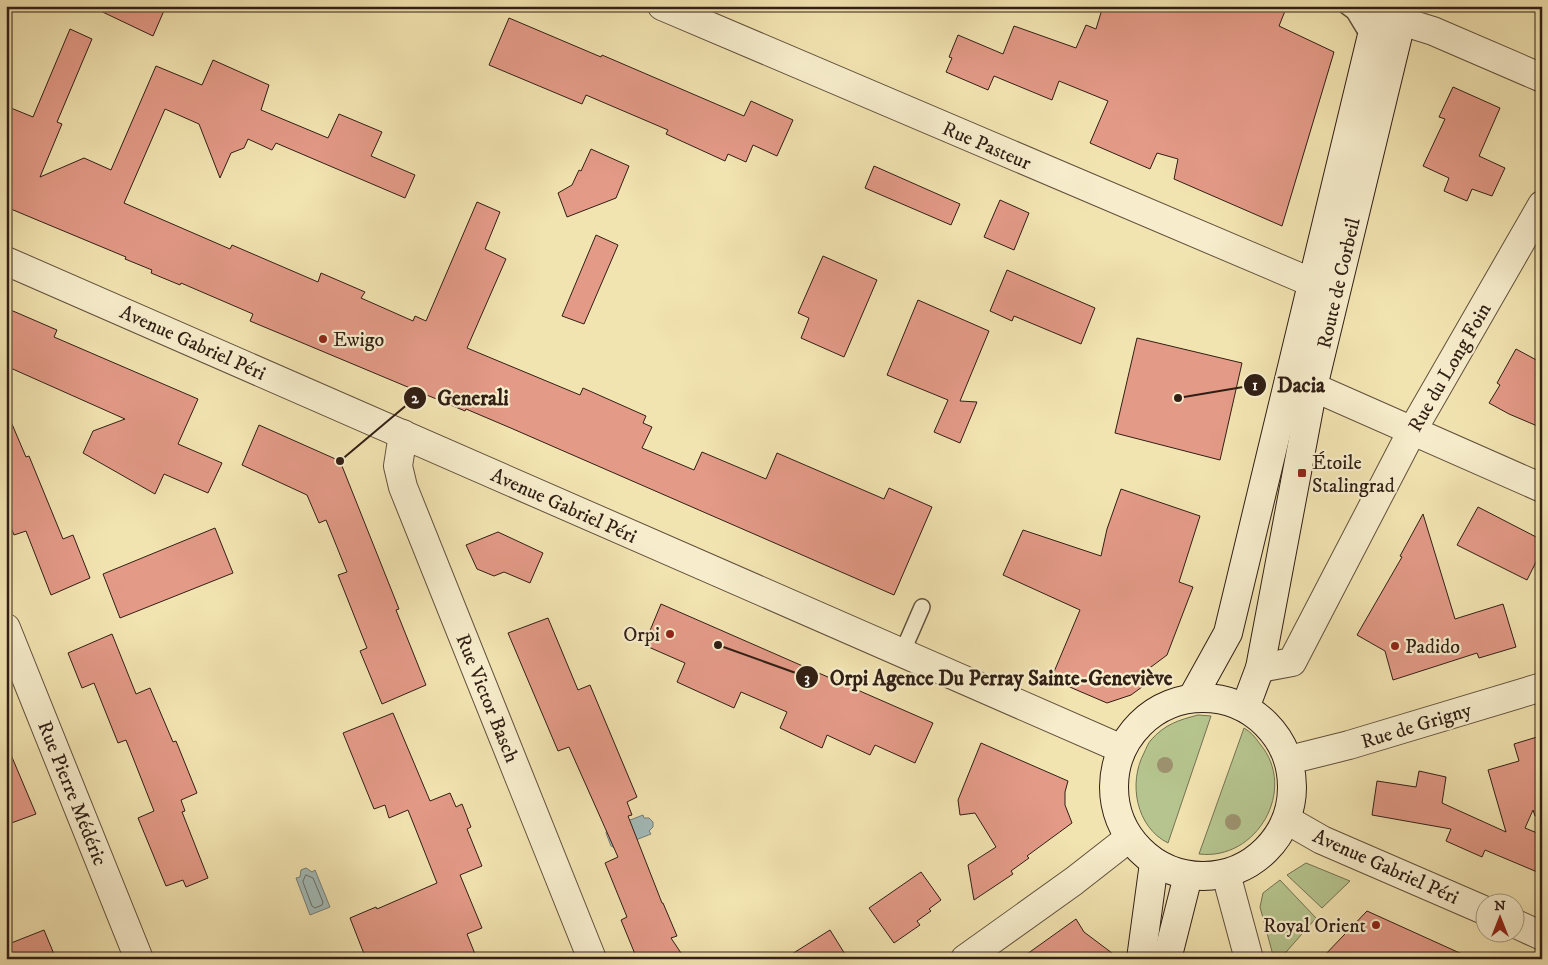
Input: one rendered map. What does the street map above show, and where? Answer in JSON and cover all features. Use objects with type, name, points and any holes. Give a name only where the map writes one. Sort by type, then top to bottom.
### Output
[{"type":"street","name":"Rue Pasteur","points":[[662,6],[1313,283]]},
{"type":"street","name":"Route de Corbeil","points":[[1192,698],[1228,633],[1371,40],[1395,11]]},
{"type":"street","name":"Route de Corbeil","points":[[1245,708],[1260,668],[1313,387],[1395,11]]},
{"type":"street","points":[[1395,11],[1433,31],[1542,78]]},
{"type":"street","name":"Rue du Long Foin","points":[[1260,668],[1292,662],[1412,431],[1542,205]]},
{"type":"street","name":"Avenue Gabriel Péri","points":[[6,261],[1122,748]]},
{"type":"street","points":[[1313,387],[1542,488]]},
{"type":"street","name":"Rue Victor Basch","points":[[403,434],[398,466],[403,487],[592,959]]},
{"type":"street","name":"Rue Pierre Médéric","points":[[6,628],[139,959]]},
{"type":"street","name":"Rue de Grigny","points":[[1289,760],[1349,745],[1542,687]]},
{"type":"street","points":[[1192,698],[1220,698],[1245,708],[1272,729],[1289,760],[1293,790],[1287,820],[1273,844],[1252,863],[1226,874],[1188,876],[1154,863],[1129,838],[1116,810],[1113,779],[1122,748],[1139,724],[1164,706],[1192,698]]},
{"type":"street","name":"Avenue Gabriel Péri","points":[[1287,820],[1322,840],[1476,907]]},
{"type":"street","points":[[965,959],[1074,881],[1129,838]]},
{"type":"street","points":[[1142,959],[1154,863]]},
{"type":"street","points":[[1226,874],[1249,959]]},
{"type":"street","points":[[1167,959],[1188,876]]},
{"type":"street","points":[[1526,929],[1542,936]]},
{"type":"lane","points":[[1346,6],[1354,12],[1371,40]]},
{"type":"lane","points":[[902,653],[922,607]]},
{"type":"green space","points":[[1198,715],[1211,716],[1168,843],[1157,836],[1148,826],[1142,815],[1138,803],[1136,777],[1149,743],[1156,735],[1173,723]]},
{"type":"green space","points":[[1244,728],[1260,744],[1271,762],[1275,781],[1273,800],[1266,818],[1254,834],[1238,846],[1220,853],[1199,854]]},
{"type":"green space","points":[[1306,863],[1350,881],[1322,908],[1287,875]]},
{"type":"green space","points":[[1280,880],[1316,918],[1280,959],[1274,959],[1260,907],[1263,893]]},
{"type":"water","points":[[643,815],[644,818],[649,818],[653,822],[653,827],[649,831],[651,834],[615,848],[611,846],[606,833],[607,829]]},
{"type":"water","points":[[306,868],[312,872],[315,870],[330,907],[310,915],[296,878],[300,877],[301,870]]},
{"type":"building","points":[[90,6],[166,6],[153,36]]},
{"type":"building","points":[[1103,6],[1287,6],[1279,26],[1334,52],[1282,226],[1174,179],[1178,159],[1157,153],[1150,169],[1090,143],[1108,101],[1059,81],[1052,100],[994,76],[988,90],[946,72],[952,58],[949,57],[958,35],[1003,54],[1014,26],[1076,48],[1086,25],[1096,29]]},
{"type":"building","points":[[509,18],[601,57],[602,55],[744,116],[751,101],[793,120],[777,156],[753,145],[746,162],[728,154],[725,161],[666,134],[668,130],[586,95],[582,104],[489,65]]},
{"type":"building","points":[[70,29],[92,39],[57,122],[62,124],[40,177],[84,158],[111,170],[156,66],[202,85],[213,60],[269,85],[261,110],[328,138],[339,114],[382,132],[371,156],[415,175],[405,198],[276,143],[272,150],[248,139],[244,148],[231,153],[220,178],[199,124],[165,109],[124,203],[230,249],[232,245],[318,282],[321,273],[365,292],[361,298],[413,321],[415,316],[426,321],[477,202],[500,212],[485,249],[506,259],[467,348],[580,395],[583,388],[646,416],[643,423],[652,427],[642,448],[694,470],[702,452],[766,479],[777,453],[884,499],[889,488],[932,507],[894,595],[466,409],[465,411],[250,321],[253,314],[181,283],[180,285],[151,273],[152,270],[125,259],[126,257],[6,207],[6,106],[33,117]]},
{"type":"building","points":[[1453,87],[1500,108],[1479,156],[1505,168],[1492,196],[1472,189],[1467,201],[1444,191],[1449,178],[1423,166],[1445,119],[1439,117]]},
{"type":"building","points":[[591,149],[629,166],[616,198],[567,217],[558,193],[572,185]]},
{"type":"building","points":[[874,166],[960,204],[951,225],[865,188]]},
{"type":"building","points":[[1000,200],[1029,213],[1014,250],[984,237]]},
{"type":"building","points":[[596,235],[618,245],[584,324],[562,316]]},
{"type":"building","points":[[823,256],[877,280],[844,357],[801,338],[809,318],[798,313]]},
{"type":"building","points":[[1007,270],[1095,308],[1081,344],[1014,316],[1012,321],[990,311]]},
{"type":"building","points":[[918,300],[989,331],[960,401],[977,402],[960,443],[934,432],[948,400],[887,375]]},
{"type":"building","points":[[6,308],[57,330],[54,337],[198,399],[178,444],[222,463],[208,493],[164,474],[155,494],[83,453],[93,431],[125,419],[6,366]]},
{"type":"building","points":[[1137,338],[1242,363],[1220,460],[1115,433]]},
{"type":"building","points":[[1516,349],[1542,363],[1536,376],[1542,380],[1542,428],[1489,403],[1500,385],[1497,383]]},
{"type":"building","points":[[6,410],[26,457],[29,456],[63,539],[73,535],[90,578],[51,595],[26,531],[14,535],[6,515]]},
{"type":"building","points":[[259,425],[340,461],[399,609],[396,610],[426,685],[382,704],[360,651],[367,648],[338,575],[347,572],[326,520],[319,523],[307,495],[242,465]]},
{"type":"building","points":[[1121,489],[1200,516],[1179,582],[1193,587],[1167,655],[1139,676],[1146,684],[1131,695],[1107,703],[1051,679],[1080,610],[1003,575],[1023,530],[1101,556],[1107,529]]},
{"type":"building","points":[[1478,507],[1542,540],[1542,550],[1527,580],[1457,545]]},
{"type":"building","points":[[1423,514],[1455,619],[1503,604],[1516,647],[1479,658],[1477,653],[1393,680],[1385,651],[1357,635],[1402,557],[1400,556]]},
{"type":"building","points":[[215,528],[233,573],[120,618],[103,574]]},
{"type":"building","points":[[498,532],[543,553],[530,583],[504,572],[494,576],[477,569],[466,545]]},
{"type":"building","points":[[661,604],[933,723],[915,763],[875,745],[870,755],[827,735],[822,748],[780,728],[787,712],[741,692],[734,708],[677,682],[685,663],[644,645]]},
{"type":"building","points":[[548,618],[578,690],[590,685],[637,797],[627,802],[632,815],[628,816],[677,936],[671,938],[685,959],[637,959],[621,920],[627,917],[605,863],[618,857],[569,747],[558,751],[508,633]]},
{"type":"building","points":[[112,634],[136,694],[150,688],[173,742],[176,741],[197,793],[181,800],[185,811],[182,812],[208,878],[186,887],[183,880],[166,886],[138,818],[154,811],[126,740],[118,743],[94,683],[82,688],[68,653]]},
{"type":"building","points":[[393,713],[430,801],[450,793],[456,807],[462,804],[471,827],[467,829],[482,866],[460,875],[482,928],[467,934],[477,959],[366,959],[350,918],[376,907],[377,909],[437,883],[408,810],[389,818],[385,805],[374,809],[343,733]]},
{"type":"building","points":[[1537,737],[1542,752],[1542,815],[1535,816],[1533,810],[1525,828],[1542,835],[1542,874],[1485,850],[1482,857],[1446,841],[1451,829],[1372,815],[1377,781],[1416,787],[1419,771],[1446,777],[1442,803],[1506,832],[1488,770],[1519,761],[1514,744]]},
{"type":"building","points":[[6,743],[36,814],[6,825]]},
{"type":"building","points":[[981,743],[1068,781],[1065,792],[1065,805],[1072,823],[1027,856],[1029,858],[1011,871],[1013,874],[974,900],[968,865],[996,847],[975,813],[960,815],[958,800]]},
{"type":"building","points":[[921,872],[941,900],[929,909],[931,911],[917,921],[920,925],[894,943],[869,908]]},
{"type":"building","name":"Royal Orient","points":[[1367,911],[1473,959],[1321,959]]},
{"type":"building","points":[[1076,919],[1084,932],[1120,959],[1020,959]]},
{"type":"building","points":[[44,930],[56,959],[6,959],[6,945]]},
{"type":"building","points":[[830,930],[848,959],[784,959]]},
{"type":"place","name":"Ewigo","points":[[323,339]]},
{"type":"place","name":"Dacia","points":[[1178,398]]},
{"type":"place","name":"Generali","points":[[340,461]]},
{"type":"place","name":"Étoile Stalingrad","points":[[1302,473]]},
{"type":"place","name":"Orpi","points":[[670,634]]},
{"type":"place","name":"Orpi Agence Du Perray Sainte-Geneviève","points":[[718,645]]},
{"type":"place","name":"Padido","points":[[1395,646]]},
{"type":"place","name":"Royal Orient","points":[[1376,925]]}]
